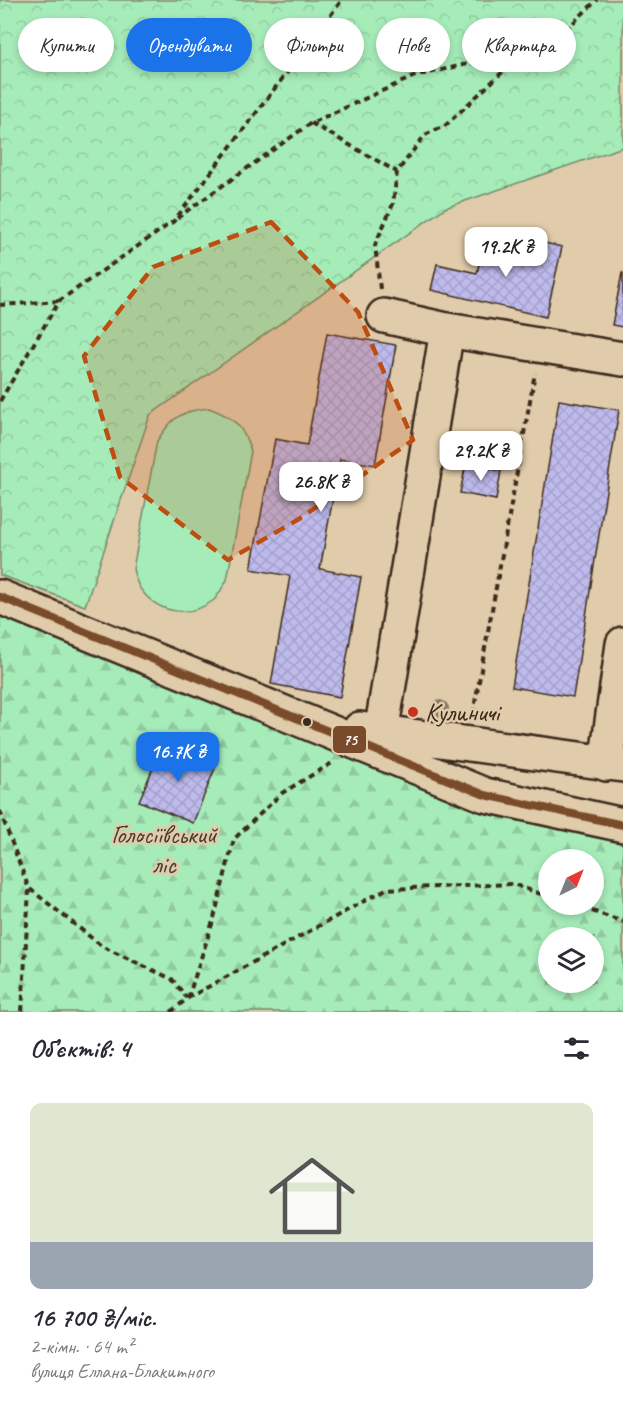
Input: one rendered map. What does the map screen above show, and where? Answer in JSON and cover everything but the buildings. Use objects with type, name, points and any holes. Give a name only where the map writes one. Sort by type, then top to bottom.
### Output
[{"type":"street","points":[[384,316],[447,330],[623,359]]},
{"type":"street","points":[[372,739],[447,330]]},
{"type":"street","points":[[0,597],[308,723],[372,739],[468,745],[614,765],[623,644]]},
{"type":"street","points":[[372,739],[485,795],[623,825]]},
{"type":"path","points":[[174,220],[342,0]]},
{"type":"path","points":[[576,20],[597,0]]},
{"type":"path","points":[[0,401],[59,301],[310,123],[415,76],[462,65]]},
{"type":"path","points":[[384,316],[375,245],[393,204],[397,172],[425,135],[446,125],[503,72]]},
{"type":"path","points":[[310,123],[397,172]]},
{"type":"path","points":[[0,305],[59,301]]},
{"type":"path","points":[[468,745],[541,345]]},
{"type":"path","points":[[188,998],[214,918],[234,839],[282,793],[372,739]]},
{"type":"path","points":[[0,811],[29,889],[22,1012]]},
{"type":"path","points":[[171,1012],[188,998],[386,890],[513,884],[538,893]]},
{"type":"path","points":[[29,889],[104,947],[172,979],[188,998]]},
{"type":"path","points":[[603,915],[623,922]]},
{"type":"highlighted area","points":[[271,222],[358,312],[413,440],[299,519],[228,560],[120,477],[84,356],[153,267]]},
{"type":"green space","points":[[0,0],[623,0],[623,147],[445,208],[150,415],[85,606],[0,575]]},
{"type":"green space","points":[[209,408],[225,415],[241,429],[251,451],[227,580],[216,598],[205,606],[176,611],[157,605],[149,599],[136,581],[133,569],[157,441],[168,426],[184,413]]},
{"type":"green space","name":"Голосіївський ліс","points":[[0,609],[623,834],[623,1012],[0,1012]]},
{"type":"transit line","name":"75","points":[[0,597],[485,795],[623,825]]},
{"type":"place","name":"Кулиничі","points":[[413,712]]}]
